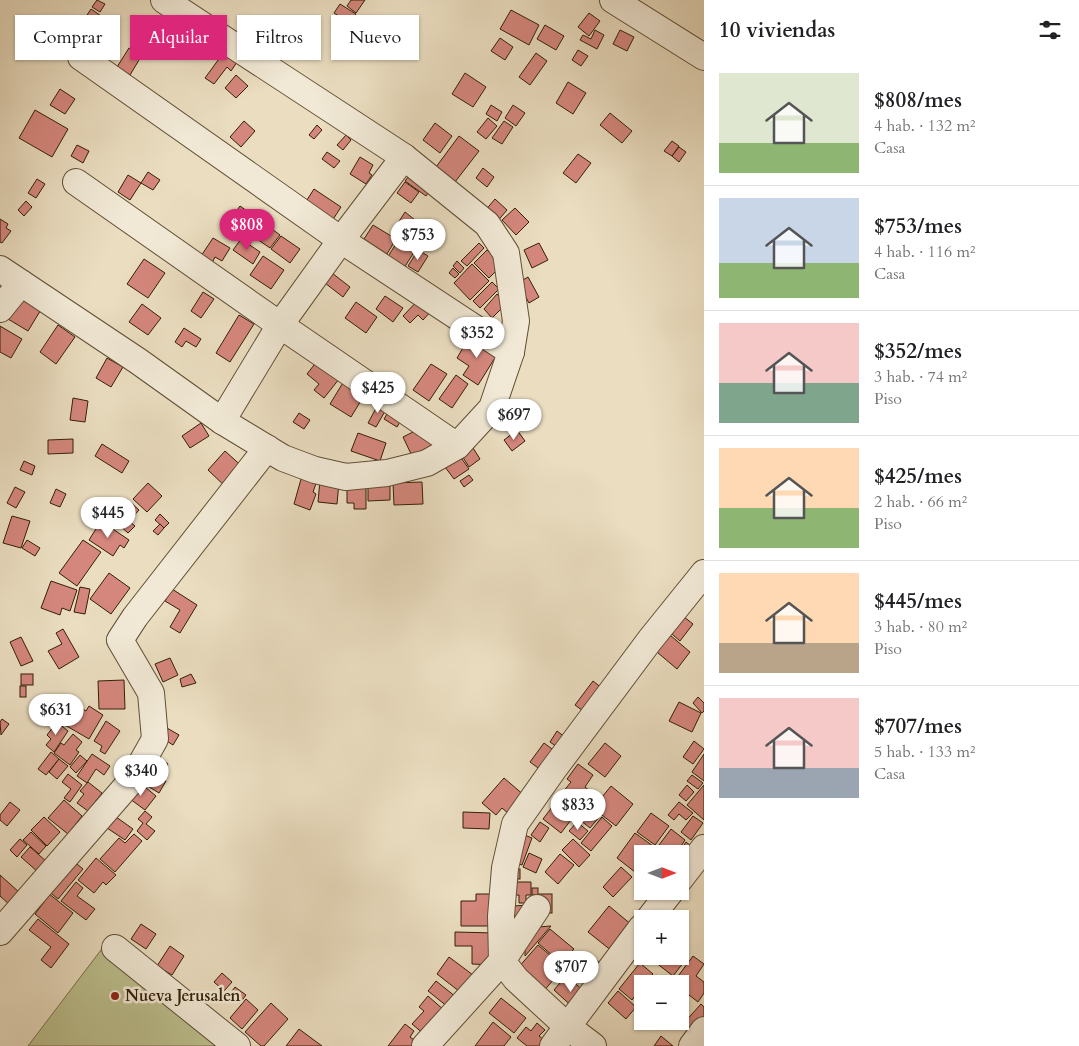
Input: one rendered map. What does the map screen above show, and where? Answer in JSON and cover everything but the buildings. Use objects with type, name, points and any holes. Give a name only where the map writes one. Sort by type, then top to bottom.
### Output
[{"type":"street","points":[[0,309],[11,276],[138,361],[222,421],[283,458],[315,470],[346,477],[387,473],[427,462],[456,446],[492,408],[510,352],[516,322],[506,253],[487,224],[404,157],[164,0]]},
{"type":"street","points":[[613,0],[704,57]]},
{"type":"street","points":[[85,60],[341,240],[510,352]]},
{"type":"street","points":[[222,421],[280,325],[404,157]]},
{"type":"street","points":[[76,182],[456,446]]},
{"type":"street","points":[[0,932],[137,772],[154,740],[151,693],[120,640],[134,616],[267,448]]},
{"type":"street","points":[[593,1046],[561,1037],[502,961],[501,916],[506,868],[515,824],[644,647],[704,574]]},
{"type":"street","points":[[689,867],[704,848]]},
{"type":"street","points":[[656,910],[664,900]]},
{"type":"street","points":[[425,1046],[502,961],[537,908]]},
{"type":"street","points":[[561,1037],[634,938]]},
{"type":"street","points":[[116,948],[237,1046]]},
{"type":"street","points":[[692,1046],[704,1030]]},
{"type":"green space","name":"Nueva Jerusalen","points":[[104,946],[224,1046],[28,1046]]},
{"type":"place","name":"Nueva Jerusalen","points":[[115,996]]}]
